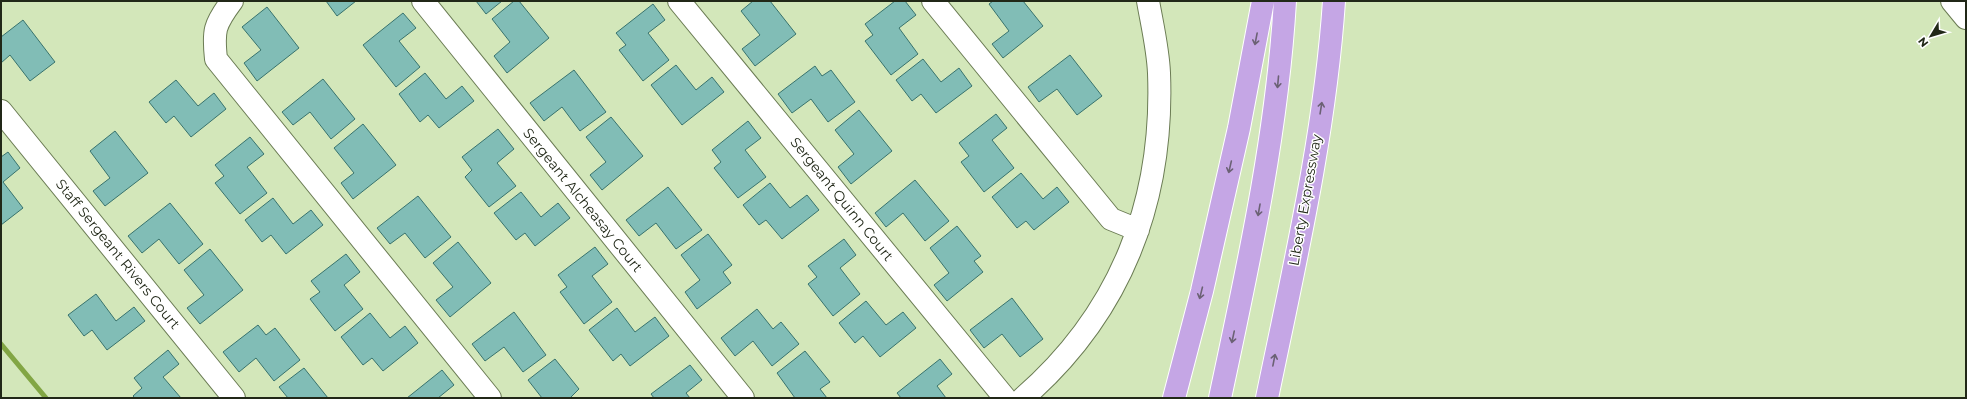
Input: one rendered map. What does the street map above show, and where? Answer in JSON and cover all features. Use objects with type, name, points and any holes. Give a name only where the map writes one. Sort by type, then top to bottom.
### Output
[{"type":"highway","points":[[1174,398],[1202,291],[1237,136],[1263,1]]},
{"type":"highway","points":[[1220,398],[1255,232],[1276,112],[1285,1]]},
{"type":"highway","name":"Liberty Expressway","points":[[1267,398],[1309,188],[1330,51],[1334,1]]},
{"type":"street","points":[[232,1],[221,14],[214,34],[216,59],[490,398]]},
{"type":"street","name":"Sergeant Alcheasay Court","points":[[424,1],[743,398]]},
{"type":"street","name":"Sergeant Quinn Court","points":[[679,1],[1004,398]]},
{"type":"street","points":[[933,1],[1111,220],[1138,230]]},
{"type":"street","points":[[1023,398],[1044,380],[1073,348],[1101,309],[1120,274],[1138,230],[1153,172],[1159,125],[1159,71],[1148,1]]},
{"type":"street","points":[[1952,1],[1966,18]]},
{"type":"street","name":"Staff Sergeant Rivers Court","points":[[1,111],[234,398]]},
{"type":"building","points":[[326,1],[356,1],[337,16]]},
{"type":"building","points":[[476,1],[502,1],[486,14]]},
{"type":"building","points":[[514,1],[519,1],[549,38],[507,73],[494,56],[510,42],[492,19]]},
{"type":"building","points":[[753,1],[770,1],[796,34],[755,66],[742,49],[760,35],[741,11]]},
{"type":"building","points":[[895,1],[905,1],[916,15],[899,28],[918,54],[891,75],[865,41],[873,35],[865,24]]},
{"type":"building","points":[[993,1],[1023,1],[1043,26],[1003,58],[992,44],[1009,31],[989,4]]},
{"type":"building","points":[[653,4],[665,20],[648,33],[669,60],[643,81],[619,50],[626,45],[616,33]]},
{"type":"building","points":[[267,7],[299,48],[257,81],[244,63],[261,50],[242,27]]},
{"type":"building","points":[[403,13],[416,28],[399,41],[420,67],[396,87],[363,45]]},
{"type":"building","points":[[23,20],[55,62],[30,81],[10,55],[1,63],[1,37]]},
{"type":"building","points":[[1070,55],[1102,96],[1077,115],[1057,89],[1039,102],[1028,87]]},
{"type":"building","points":[[923,59],[941,82],[959,68],[972,86],[936,113],[921,94],[912,101],[896,80]]},
{"type":"building","points":[[676,65],[696,90],[712,77],[724,92],[682,125],[651,85]]},
{"type":"building","points":[[815,66],[822,76],[831,70],[855,102],[828,122],[811,99],[792,113],[778,94]]},
{"type":"building","points":[[574,70],[606,112],[580,131],[562,107],[544,121],[530,103]]},
{"type":"building","points":[[425,73],[446,99],[462,86],[474,101],[439,128],[428,115],[420,122],[399,94]]},
{"type":"building","points":[[323,79],[355,119],[331,139],[310,112],[293,125],[282,112]]},
{"type":"building","points":[[176,80],[198,106],[214,93],[226,109],[191,137],[174,116],[166,123],[149,102]]},
{"type":"building","points":[[859,110],[892,151],[851,184],[838,167],[854,154],[835,130]]},
{"type":"building","points":[[996,114],[1007,128],[992,140],[1014,168],[984,192],[961,162],[969,156],[959,143]]},
{"type":"building","points":[[611,117],[643,156],[602,190],[590,175],[606,162],[586,137]]},
{"type":"building","points":[[748,121],[761,138],[745,150],[766,177],[738,198],[714,168],[721,162],[712,150]]},
{"type":"building","points":[[363,124],[396,165],[353,199],[341,183],[354,173],[334,148]]},
{"type":"building","points":[[498,129],[514,149],[497,163],[516,186],[489,207],[465,177],[472,170],[462,157]]},
{"type":"building","points":[[115,131],[148,173],[105,206],[93,191],[110,178],[90,151]]},
{"type":"building","points":[[250,137],[264,154],[247,167],[267,193],[240,214],[215,183],[224,176],[215,165]]},
{"type":"building","points":[[8,152],[20,168],[3,182],[23,208],[1,225],[1,157]]},
{"type":"building","points":[[1021,173],[1043,199],[1057,187],[1069,202],[1034,230],[1026,221],[1017,228],[992,197]]},
{"type":"building","points":[[915,180],[949,221],[925,241],[903,213],[886,227],[875,213]]},
{"type":"building","points":[[770,183],[790,208],[807,195],[819,210],[782,239],[766,220],[759,225],[743,205]]},
{"type":"building","points":[[668,187],[702,230],[676,249],[656,223],[639,236],[626,220]]},
{"type":"building","points":[[521,192],[541,217],[558,203],[570,218],[535,246],[525,233],[516,240],[494,213]]},
{"type":"building","points":[[418,196],[451,237],[425,258],[405,233],[390,244],[377,228]]},
{"type":"building","points":[[273,198],[293,224],[311,210],[323,225],[286,254],[271,235],[262,242],[245,220]]},
{"type":"building","points":[[170,203],[203,244],[179,264],[159,239],[142,253],[128,236]]},
{"type":"building","points":[[957,226],[981,256],[974,261],[983,272],[947,301],[934,285],[949,273],[930,248]]},
{"type":"building","points":[[708,234],[732,265],[723,272],[731,283],[697,309],[685,292],[700,280],[681,255]]},
{"type":"building","points":[[844,239],[856,255],[840,268],[860,294],[833,316],[808,284],[817,277],[808,266]]},
{"type":"building","points":[[458,242],[491,283],[450,317],[436,300],[453,287],[433,263]]},
{"type":"building","points":[[595,247],[608,264],[592,276],[612,302],[584,324],[560,292],[567,287],[558,275]]},
{"type":"building","points":[[210,249],[243,290],[200,324],[187,308],[204,295],[184,270]]},
{"type":"building","points":[[346,254],[360,272],[344,285],[363,309],[335,331],[310,299],[320,292],[311,281]]},
{"type":"building","points":[[96,294],[116,321],[134,307],[145,321],[107,350],[92,330],[84,336],[68,315]]},
{"type":"building","points":[[1012,298],[1043,339],[1020,357],[1002,334],[984,348],[970,330]]},
{"type":"building","points":[[866,301],[886,325],[903,312],[916,328],[880,357],[863,336],[855,343],[839,323]]},
{"type":"building","points":[[617,308],[635,332],[655,317],[669,336],[630,366],[621,354],[613,361],[589,330]]},
{"type":"building","points":[[757,309],[773,329],[781,322],[799,344],[772,366],[753,341],[735,356],[721,338]]},
{"type":"building","points":[[514,312],[546,355],[523,372],[504,347],[485,361],[472,344]]},
{"type":"building","points":[[370,313],[390,338],[405,326],[418,343],[383,371],[372,358],[363,365],[341,337]]},
{"type":"building","points":[[258,325],[266,335],[275,328],[300,360],[274,381],[256,358],[239,372],[223,352]]},
{"type":"building","points":[[168,350],[179,364],[163,377],[181,398],[135,398],[133,396],[142,388],[134,378]]},
{"type":"building","points":[[805,351],[830,382],[820,389],[827,398],[795,398],[777,373]]},
{"type":"building","points":[[555,359],[579,389],[570,398],[542,398],[528,380]]},
{"type":"building","points":[[940,359],[952,374],[937,386],[946,398],[901,398],[897,393]]},
{"type":"building","points":[[690,365],[702,380],[686,393],[690,398],[654,398],[651,394]]},
{"type":"building","points":[[304,368],[328,398],[288,398],[279,387]]},
{"type":"building","points":[[442,370],[454,385],[438,398],[407,398]]},
{"type":"waterway","points":[[1,344],[46,398]]}]
